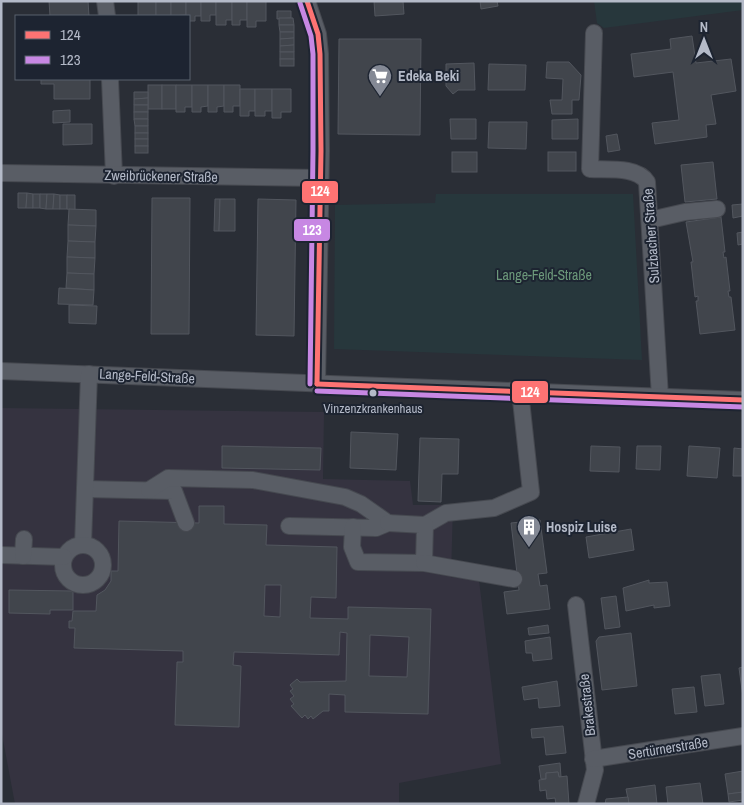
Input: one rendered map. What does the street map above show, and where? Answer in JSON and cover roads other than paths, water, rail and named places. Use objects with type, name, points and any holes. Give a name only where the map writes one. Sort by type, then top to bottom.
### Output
[{"type":"street","points":[[105,1],[107,15]]},
{"type":"street","points":[[307,1],[318,34],[320,54],[317,384]]},
{"type":"street","name":"Sulzbacher Straße","points":[[594,34],[590,169],[635,172],[642,175],[646,182],[650,220],[660,397]]},
{"type":"street","points":[[110,80],[114,176]]},
{"type":"street","name":"Zweibrückener Straße","points":[[1,172],[114,176],[320,178]]},
{"type":"street","points":[[650,220],[685,212],[717,209]]},
{"type":"street","name":"Lange-Feld-Straße","points":[[1,371],[743,400]]},
{"type":"street","points":[[83,545],[89,374]]},
{"type":"street","points":[[289,526],[376,528],[388,523],[424,526],[446,513],[494,508],[531,492],[520,391]]},
{"type":"street","points":[[149,490],[168,478],[253,480],[344,497],[362,504],[388,523]]},
{"type":"street","points":[[85,489],[174,491],[186,523]]},
{"type":"street","points":[[424,526],[424,563]]},
{"type":"street","points":[[353,528],[352,547],[358,562],[424,563],[514,579]]},
{"type":"street","points":[[23,556],[24,539]]},
{"type":"street","points":[[83,545],[90,546],[100,555],[102,568],[96,579],[84,585],[71,581],[64,571],[64,557],[72,548],[83,545]]},
{"type":"street","points":[[1,555],[64,557]]},
{"type":"street","name":"Brakestraße","points":[[576,605],[595,770],[586,804]]},
{"type":"street","name":"Sertürnerstraße","points":[[593,759],[743,736]]},
{"type":"place","name":"Edeka Beki","points":[[380,97]]},
{"type":"place","name":"Vinzenzkrankenhaus","points":[[373,393]]},
{"type":"place","name":"Hospiz Luise","points":[[529,548]]}]
